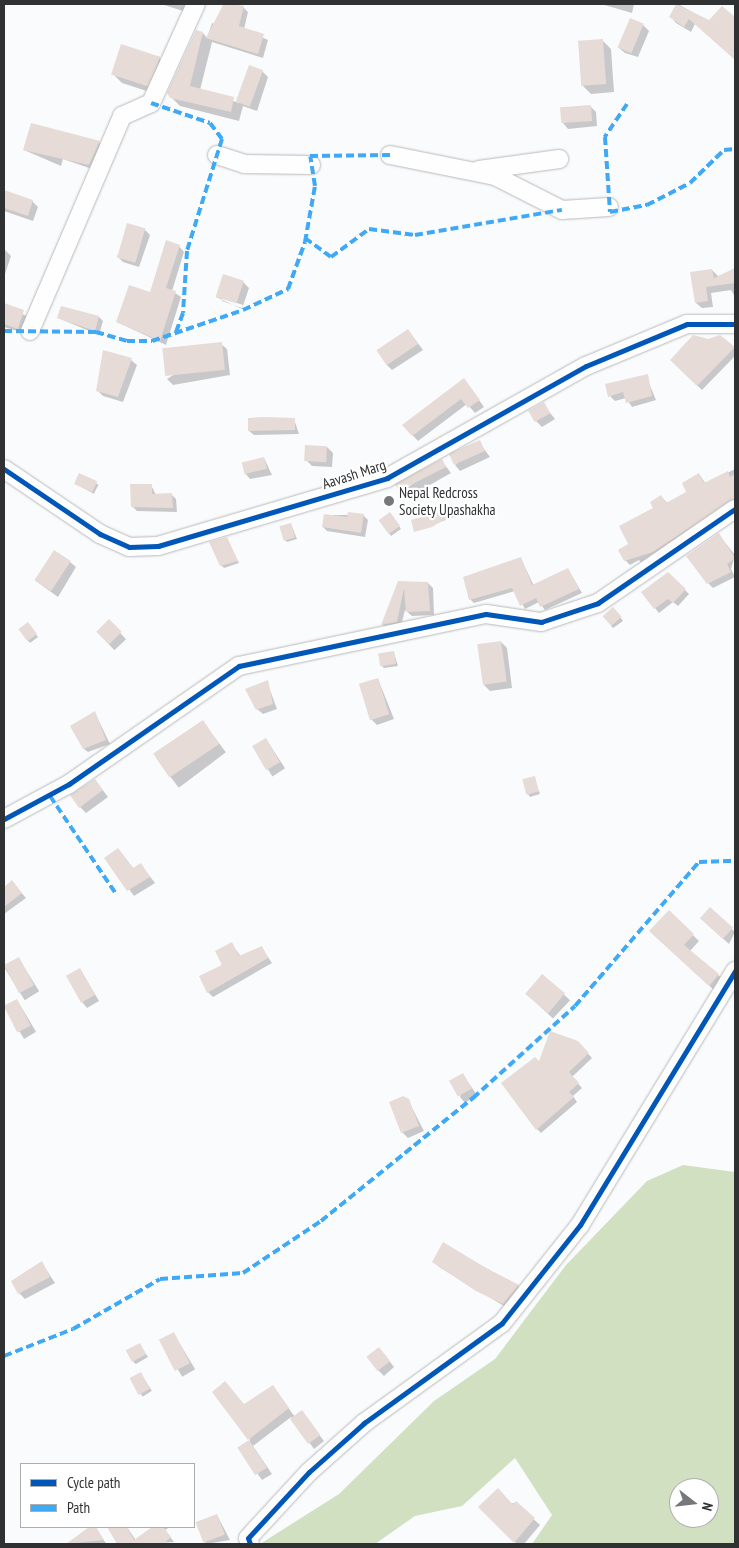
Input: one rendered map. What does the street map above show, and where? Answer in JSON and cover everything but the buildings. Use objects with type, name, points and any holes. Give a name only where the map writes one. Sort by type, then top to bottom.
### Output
[{"type":"street","points":[[30,331],[122,116],[151,103],[196,4]]},
{"type":"street","points":[[217,155],[244,164],[311,165]]},
{"type":"street","points":[[390,155],[477,171],[523,187],[562,210],[609,207]]},
{"type":"street","points":[[477,171],[559,159]]},
{"type":"street","name":"Aavash Marg","points":[[4,469],[100,534],[129,547],[158,546],[387,478],[586,366],[687,324],[735,324]]},
{"type":"street","points":[[4,819],[69,784],[239,666],[486,614],[541,622],[598,603],[735,509]]},
{"type":"street","points":[[250,1544],[248,1538],[309,1472],[364,1423],[502,1323],[580,1224],[735,972]]},
{"type":"green space","points":[[683,1165],[735,1172],[735,1544],[532,1544],[552,1515],[515,1458],[462,1506],[415,1516],[375,1544],[260,1544],[339,1494],[434,1401],[495,1359],[566,1265],[647,1181]]},
{"type":"marked path","points":[[151,103],[210,123],[222,139],[187,251],[183,313],[176,332]]},
{"type":"marked path","points":[[627,104],[605,137],[610,212],[647,205],[690,183],[724,150],[735,149]]},
{"type":"marked path","points":[[4,331],[96,332],[127,341],[152,341],[243,310],[288,289],[305,242],[315,186],[310,156],[390,155]]},
{"type":"marked path","points":[[305,238],[331,257],[369,229],[415,235],[562,210]]},
{"type":"marked path","points":[[50,796],[116,894]]},
{"type":"marked path","points":[[4,1356],[73,1329],[160,1279],[243,1273],[321,1221],[473,1098],[575,1006],[699,862],[735,861]]},
{"type":"cycle path","points":[[4,469],[100,534],[129,547],[158,546],[387,478],[586,366],[687,324],[735,324]]},
{"type":"cycle path","points":[[4,819],[69,784],[239,666],[486,614],[541,622],[598,603],[735,509]]},
{"type":"cycle path","points":[[250,1544],[248,1538],[309,1472],[364,1423],[502,1323],[580,1225],[735,971]]},
{"type":"place","name":"Nepal Redcross Society Upashakha","points":[[389,501]]}]
